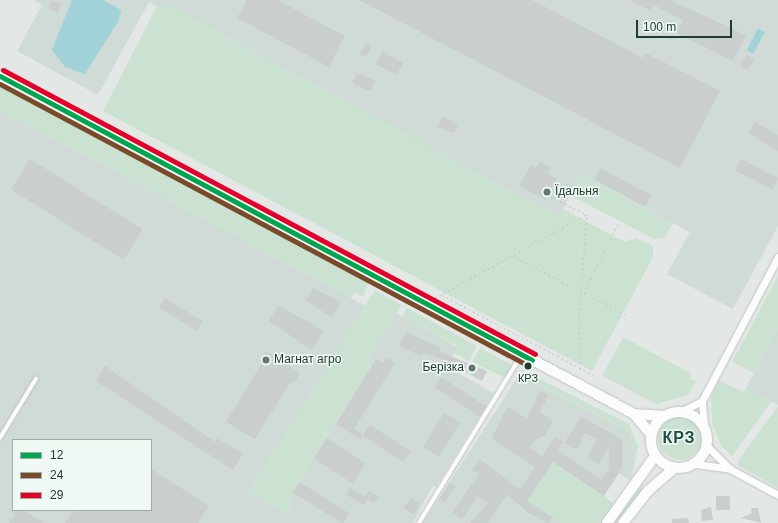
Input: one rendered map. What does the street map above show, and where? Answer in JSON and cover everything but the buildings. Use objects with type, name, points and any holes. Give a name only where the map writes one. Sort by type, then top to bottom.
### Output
[{"type":"street","points":[[0,76],[634,414],[651,434],[655,456],[673,469]]},
{"type":"street","points":[[778,257],[702,401],[708,447],[730,469],[778,495]]},
{"type":"street","points":[[634,414],[664,416],[682,412],[702,401]]},
{"type":"street","points":[[682,412],[695,416],[704,425]]},
{"type":"street","points":[[651,434],[664,416]]},
{"type":"street","points":[[696,464],[708,447]]},
{"type":"street","points":[[607,523],[655,456]]},
{"type":"street","points":[[623,523],[648,491],[673,469],[696,464],[730,469]]},
{"type":"lane","points":[[419,523],[522,355]]},
{"type":"lane","points":[[0,438],[36,379]]},
{"type":"path","points":[[551,197],[586,214]]},
{"type":"path","points":[[426,303],[513,256],[586,214]]},
{"type":"path","points":[[580,369],[581,292],[586,214]]},
{"type":"path","points":[[584,293],[618,224]]},
{"type":"path","points":[[513,256],[626,315]]},
{"type":"path","points":[[441,295],[593,375]]},
{"type":"shaded area","points":[[34,0],[778,0],[778,226],[733,309],[667,274],[690,232],[581,173],[559,217],[164,3],[161,9],[149,2],[98,95],[17,51],[42,5]]},
{"type":"shaded area","points":[[0,110],[366,306],[249,492],[289,514],[292,492],[372,365],[368,361],[396,313],[457,347],[447,367],[494,393],[436,487],[433,485],[413,523],[0,523]]},
{"type":"shaded area","points":[[778,328],[778,405],[746,388]]},
{"type":"shaded area","points":[[519,375],[631,433],[634,461],[627,478],[619,473],[584,523],[423,523]]},
{"type":"green space","points":[[164,3],[559,216],[563,209],[625,242],[637,238],[653,246],[653,257],[592,371],[103,111],[157,6],[161,8]]},
{"type":"green space","points":[[0,85],[368,282],[363,297],[354,292],[351,298],[0,110]]},
{"type":"green space","points":[[581,173],[673,223],[665,237],[654,239],[570,195]]},
{"type":"green space","points":[[778,276],[778,328],[754,373],[732,362]]},
{"type":"green space","points":[[375,290],[401,305],[368,361],[372,365],[292,492],[289,515],[249,492]]},
{"type":"green space","points":[[407,308],[477,346],[469,361],[454,353],[457,346],[402,317]]},
{"type":"green space","points":[[623,337],[692,374],[690,378],[696,381],[688,395],[656,404],[602,376]]},
{"type":"green space","points":[[480,348],[512,365],[506,378],[472,362]]},
{"type":"green space","points":[[522,370],[629,424],[638,446],[631,480],[627,478],[634,461],[631,433],[519,375]]},
{"type":"green space","points":[[719,380],[743,392],[746,388],[772,401],[732,456],[721,445],[712,423],[711,397]]},
{"type":"green space","points":[[778,406],[778,488],[739,466],[738,461]]},
{"type":"green space","points":[[676,416],[684,416],[689,417],[696,422],[701,429],[701,447],[696,454],[689,459],[676,460],[668,457],[661,450],[658,442],[658,434],[661,426],[668,419]]},
{"type":"green space","points":[[553,462],[615,504],[601,523],[562,523],[528,500]]},
{"type":"green space","points":[[640,487],[643,489],[617,523],[613,523]]},
{"type":"water","points":[[72,0],[103,0],[121,10],[119,20],[85,74],[65,67],[52,50]]},
{"type":"water","points":[[758,28],[765,32],[753,54],[747,50]]},
{"type":"transit line","name":"29","points":[[3,70],[535,354]]},
{"type":"transit line","name":"12","points":[[0,76],[532,360]]},
{"type":"transit line","name":"24","points":[[0,84],[529,366]]},
{"type":"place","name":"Їдальня","points":[[547,192]]},
{"type":"place","name":"Магнат агро","points":[[266,360]]},
{"type":"place","name":"КРЗ","points":[[528,366]]},
{"type":"place","name":"Берізка","points":[[472,368]]},
{"type":"district","name":"КРЗ","points":[[679,438]]}]
